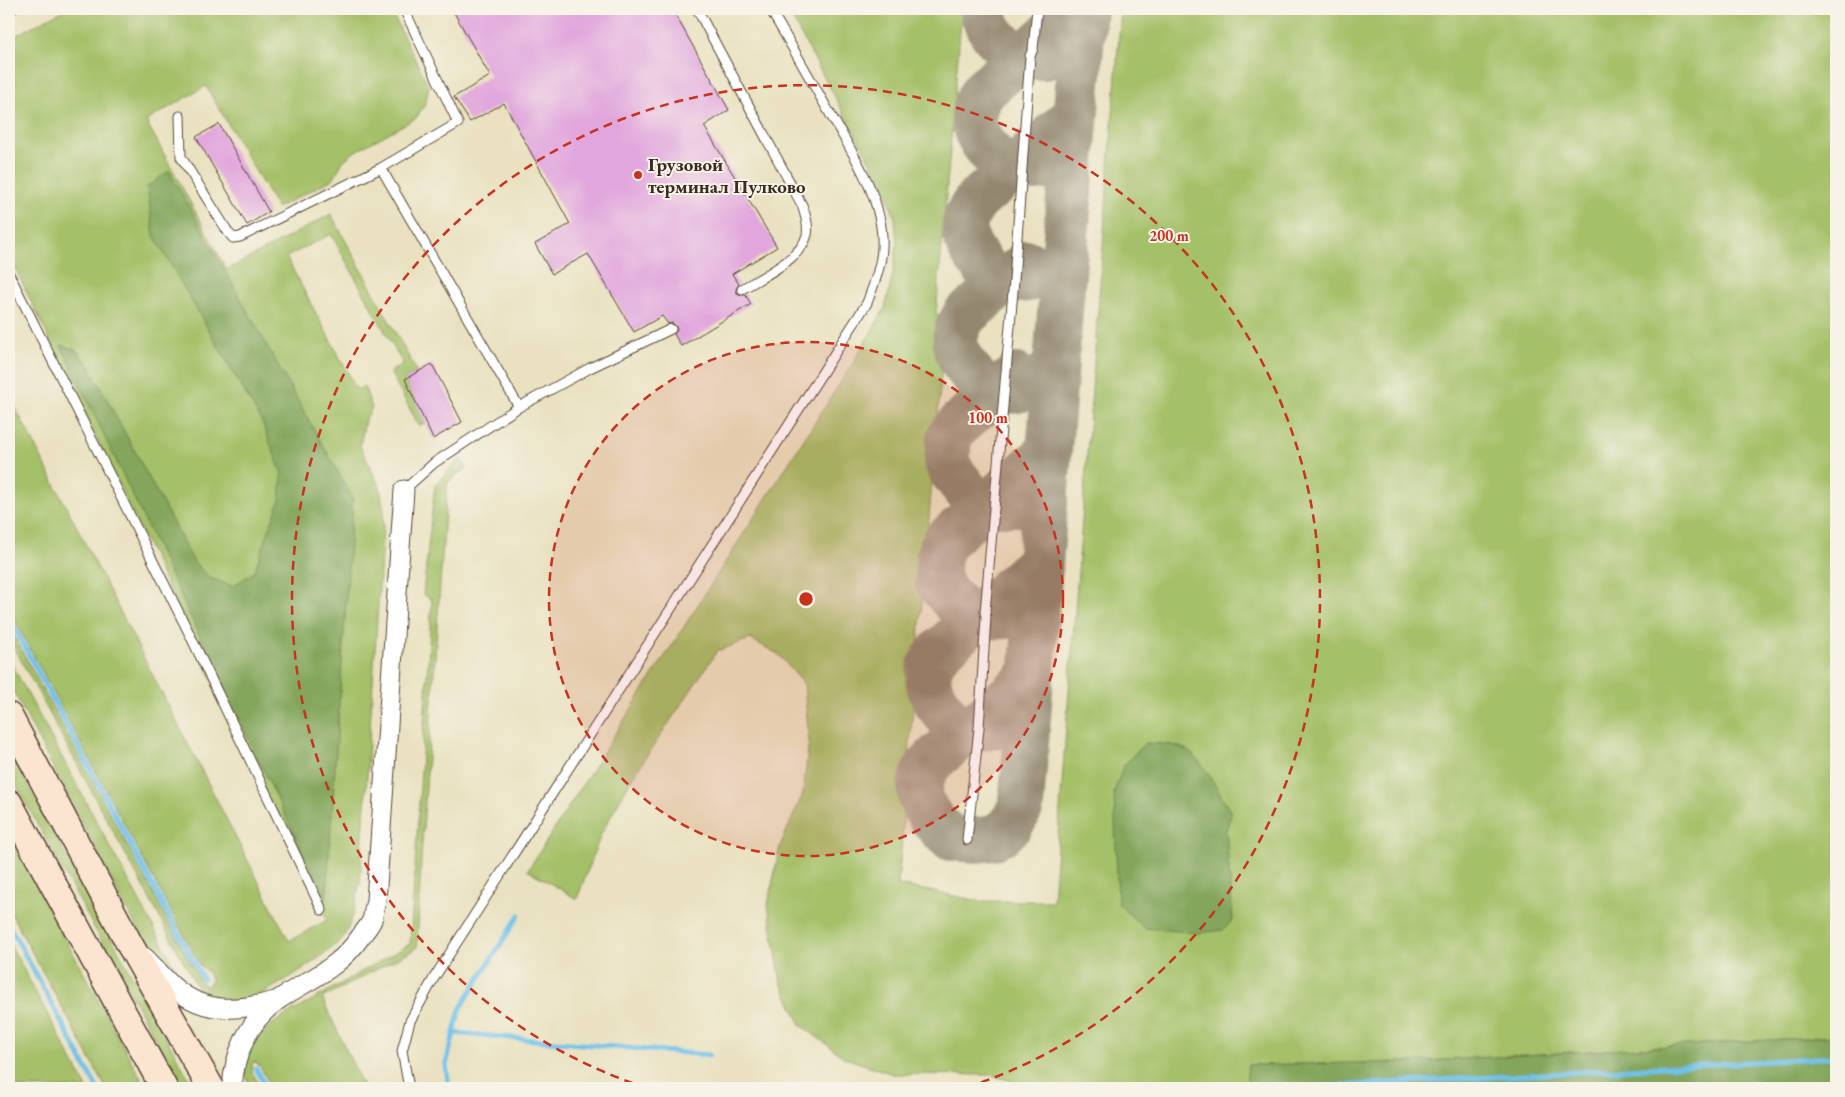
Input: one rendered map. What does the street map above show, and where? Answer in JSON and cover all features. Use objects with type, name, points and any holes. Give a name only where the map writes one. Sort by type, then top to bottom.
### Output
[{"type":"main road","points":[[9,716],[130,945],[211,1088]]},
{"type":"main road","points":[[9,803],[164,1088]]},
{"type":"street","points":[[130,945],[183,994],[200,1003],[215,1007],[230,1009],[246,1008],[276,1000],[334,966],[357,942],[372,920],[376,901],[404,490]]},
{"type":"street","points":[[232,1088],[240,1047],[256,1022],[276,1000]]},
{"type":"lane","points":[[9,11],[13,9]]},
{"type":"lane","points":[[180,116],[181,157],[228,232],[233,238],[240,236],[381,168],[458,123],[404,9]]},
{"type":"lane","points":[[697,9],[802,205],[807,218],[807,235],[796,254],[742,289]]},
{"type":"lane","points":[[409,1088],[402,1051],[410,1021],[434,978],[868,302],[878,273],[882,246],[879,218],[868,184],[854,155],[770,9]]},
{"type":"lane","points":[[967,840],[979,728],[985,612],[1014,280],[1030,56],[1033,49],[1037,9]]},
{"type":"lane","points":[[381,168],[519,407]]},
{"type":"lane","points":[[9,274],[190,635],[322,910]]},
{"type":"lane","points":[[404,490],[434,463],[519,407],[590,368],[672,329]]},
{"type":"green space","points":[[66,9],[390,9],[429,87],[425,104],[416,118],[354,152],[343,161],[333,179],[277,208],[206,86],[146,121],[227,270],[331,214],[417,372],[405,379],[426,422],[419,426],[390,372],[403,364],[331,234],[286,257],[357,390],[364,386],[372,408],[365,420],[360,446],[380,488],[384,511],[360,882],[351,920],[341,940],[322,955],[276,986],[240,1002],[219,1000],[200,992],[9,638],[9,627],[202,984],[208,986],[211,980],[208,972],[201,967],[9,610],[9,395],[289,941],[327,920],[9,255],[9,39]]},
{"type":"green space","points":[[787,9],[962,9],[936,314],[946,316],[898,885],[980,901],[1053,901],[1121,9],[1836,9],[1836,1036],[1411,1062],[1248,1065],[1246,1088],[1033,1088],[992,1075],[893,1074],[845,1058],[801,1025],[781,983],[768,905],[780,846],[803,794],[809,740],[804,684],[778,654],[750,639],[717,651],[632,778],[601,834],[577,899],[528,870],[851,366],[885,308],[893,274],[897,244],[895,218],[883,185]],"holes":[[[1167,744],[1186,750],[1199,761],[1231,813],[1226,831]]]},
{"type":"green space","points":[[169,171],[353,499],[326,901],[61,345],[76,350],[88,364],[194,562],[210,578],[233,586],[254,572],[280,500],[282,474],[262,422],[154,236],[147,187]]},
{"type":"green space","points":[[461,458],[467,468],[447,484],[421,858],[417,947],[322,998],[364,1088],[272,1088],[259,1065],[255,1062],[252,1063],[252,1072],[261,1088],[251,1088],[246,1077],[246,1057],[256,1039],[263,1032],[281,1018],[410,944],[432,600],[423,594],[435,485]]},
{"type":"green space","points":[[9,658],[182,980],[144,942],[9,683]]},
{"type":"green space","points":[[1145,743],[1177,746],[1193,755],[1211,778],[1231,813],[1226,831],[1233,920],[1223,930],[1199,933],[1144,928],[1118,904],[1114,792],[1124,765]]},
{"type":"green space","points":[[9,751],[194,1088],[182,1088],[9,772]]},
{"type":"green space","points":[[9,835],[146,1088],[106,1088],[9,910]]},
{"type":"green space","points":[[9,942],[87,1088],[9,1088]]},
{"type":"green space","points":[[1836,1036],[1836,1081],[1806,1083],[1801,1088],[1246,1088],[1248,1065],[1411,1062]]},
{"type":"building","name":"Грузовой терминал Пулково","points":[[452,9],[672,9],[729,110],[704,126],[777,247],[732,274],[739,284],[736,289],[737,293],[745,294],[751,304],[681,346],[674,334],[677,330],[676,326],[672,323],[668,324],[662,316],[634,332],[588,254],[552,274],[535,244],[570,224],[504,103],[470,122],[454,97],[490,76]]},
{"type":"building","points":[[219,124],[269,212],[247,225],[196,137]]},
{"type":"building","points":[[432,364],[462,422],[433,439],[405,379]]},
{"type":"waterway","points":[[9,618],[203,979]]},
{"type":"waterway","points":[[449,1088],[446,1065],[460,1009],[519,915]]},
{"type":"waterway","points":[[9,925],[97,1088]]},
{"type":"waterway","points":[[454,1033],[709,1055]]},
{"type":"waterway","points":[[1305,1088],[1836,1057]]},
{"type":"waterway","points":[[256,1069],[267,1088]]},
{"type":"taxiway","points":[[983,9],[991,31],[1008,48],[1029,57],[1053,55]]},
{"type":"taxiway","points":[[1043,167],[1013,167],[998,161],[979,137],[976,130],[974,122],[975,107],[983,91],[1078,9]]},
{"type":"taxiway","points":[[1031,673],[1022,685],[934,759],[926,770],[921,781],[922,801],[933,821],[951,838],[975,840],[994,837],[1008,827],[1021,806],[1084,9]]},
{"type":"taxiway","points":[[1064,254],[1050,270],[1040,276],[1019,280],[996,278],[987,271],[969,246],[966,238],[965,223],[967,215],[978,199],[1069,121],[1076,112]]},
{"type":"taxiway","points":[[1027,263],[965,315],[955,339],[958,353],[961,360],[980,384],[988,389],[997,391],[1031,387],[1047,376],[1056,362]]},
{"type":"taxiway","points":[[1016,376],[961,422],[953,431],[949,439],[947,462],[951,471],[972,498],[978,502],[1018,504]]},
{"type":"taxiway","points":[[1008,616],[974,615],[960,607],[938,582],[940,553],[948,538],[1042,458],[1049,449]]},
{"type":"taxiway","points":[[999,726],[972,728],[962,726],[953,721],[943,711],[933,696],[930,688],[929,672],[931,664],[942,649],[1039,563]]},
{"type":"place","name":"Грузовой терминал Пулково","points":[[638,175]]}]
